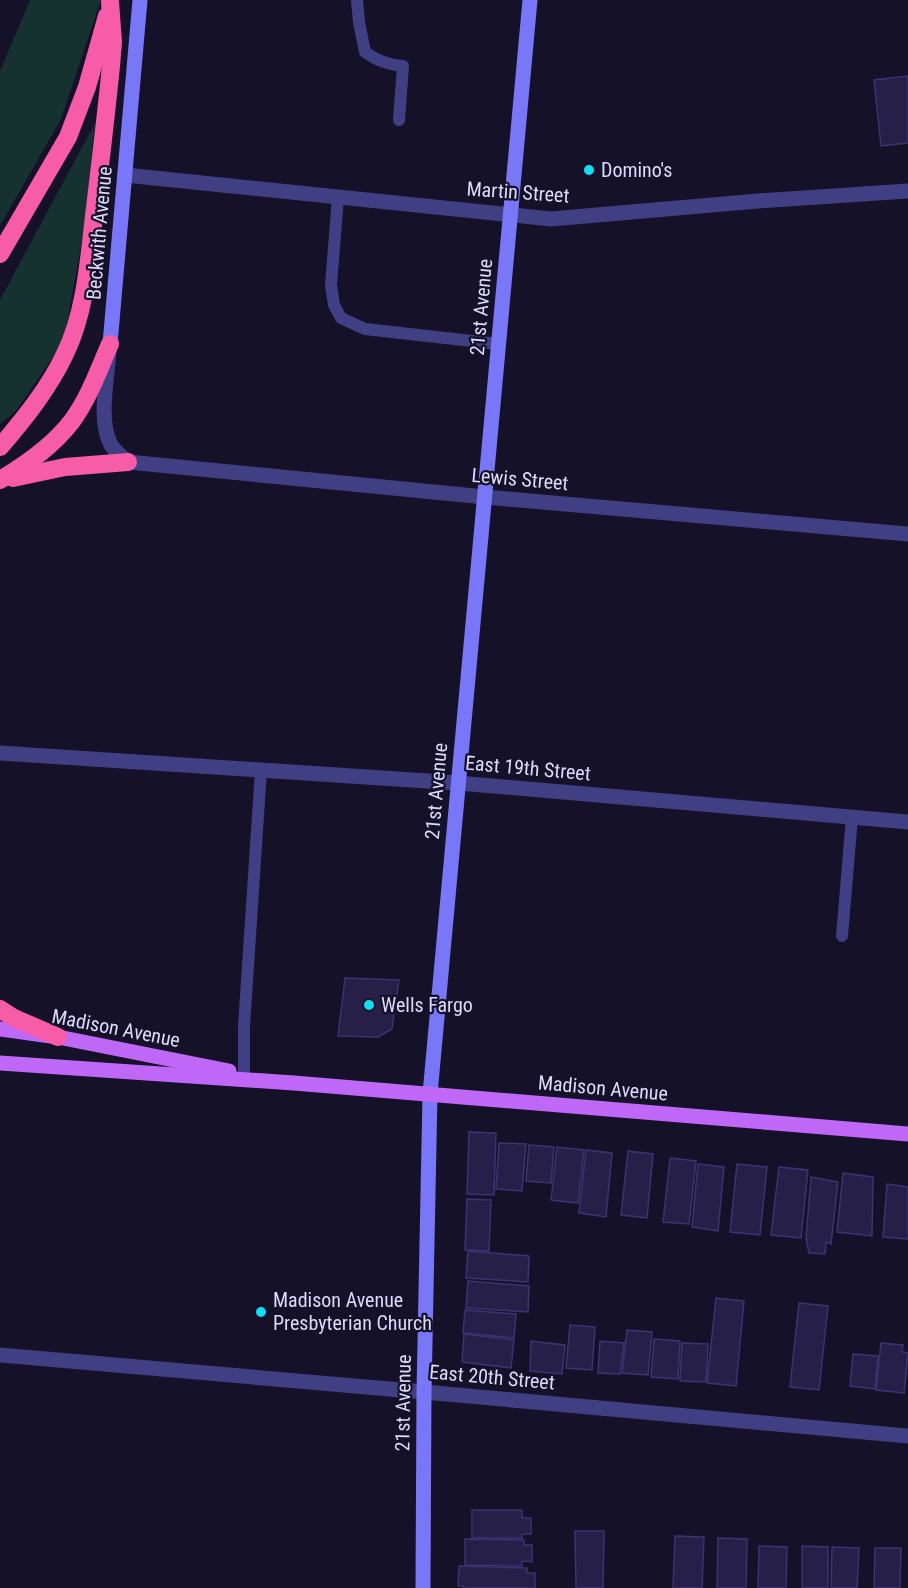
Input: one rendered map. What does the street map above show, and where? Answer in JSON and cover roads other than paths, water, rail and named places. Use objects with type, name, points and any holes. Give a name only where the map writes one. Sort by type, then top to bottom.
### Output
[{"type":"highway","points":[[0,254],[68,137],[87,87],[110,1]]},
{"type":"highway","points":[[0,447],[32,408],[53,377],[66,352],[75,327],[83,294],[91,240],[111,66],[113,42],[110,1]]},
{"type":"highway","points":[[0,481],[44,451],[72,421],[83,403],[110,344]]},
{"type":"highway","points":[[0,481],[65,467],[128,462]]},
{"type":"highway","points":[[0,1009],[14,1018],[58,1037]]},
{"type":"main road","name":"Madison Avenue","points":[[0,1029],[58,1037],[294,1083]]},
{"type":"main road","name":"Madison Avenue","points":[[0,1063],[294,1083],[908,1134]]},
{"type":"street","name":"Beckwith Avenue","points":[[128,462],[111,445],[106,432],[104,411],[140,0]]},
{"type":"street","name":"21st Avenue","points":[[423,1588],[430,1094],[530,0]]},
{"type":"street","name":"Martin Street","points":[[125,176],[551,219],[908,191]]},
{"type":"street","name":"Lewis Street","points":[[128,462],[485,498],[908,534]]},
{"type":"street","name":"East 19th Street","points":[[0,753],[458,783],[908,822]]},
{"type":"street","name":"East 20th Street","points":[[0,1355],[908,1436]]},
{"type":"lane","points":[[357,0],[365,52],[389,65],[403,66],[399,120]]},
{"type":"lane","points":[[338,197],[331,285],[334,305],[341,318],[365,329],[499,344]]},
{"type":"lane","points":[[244,1074],[244,1026],[261,770]]},
{"type":"lane","points":[[842,936],[852,817]]},
{"type":"place","name":"Domino's","points":[[589,170]]},
{"type":"place","name":"Wells Fargo","points":[[369,1005]]},
{"type":"place","name":"Madison Avenue Presbyterian Church","points":[[261,1312]]}]
